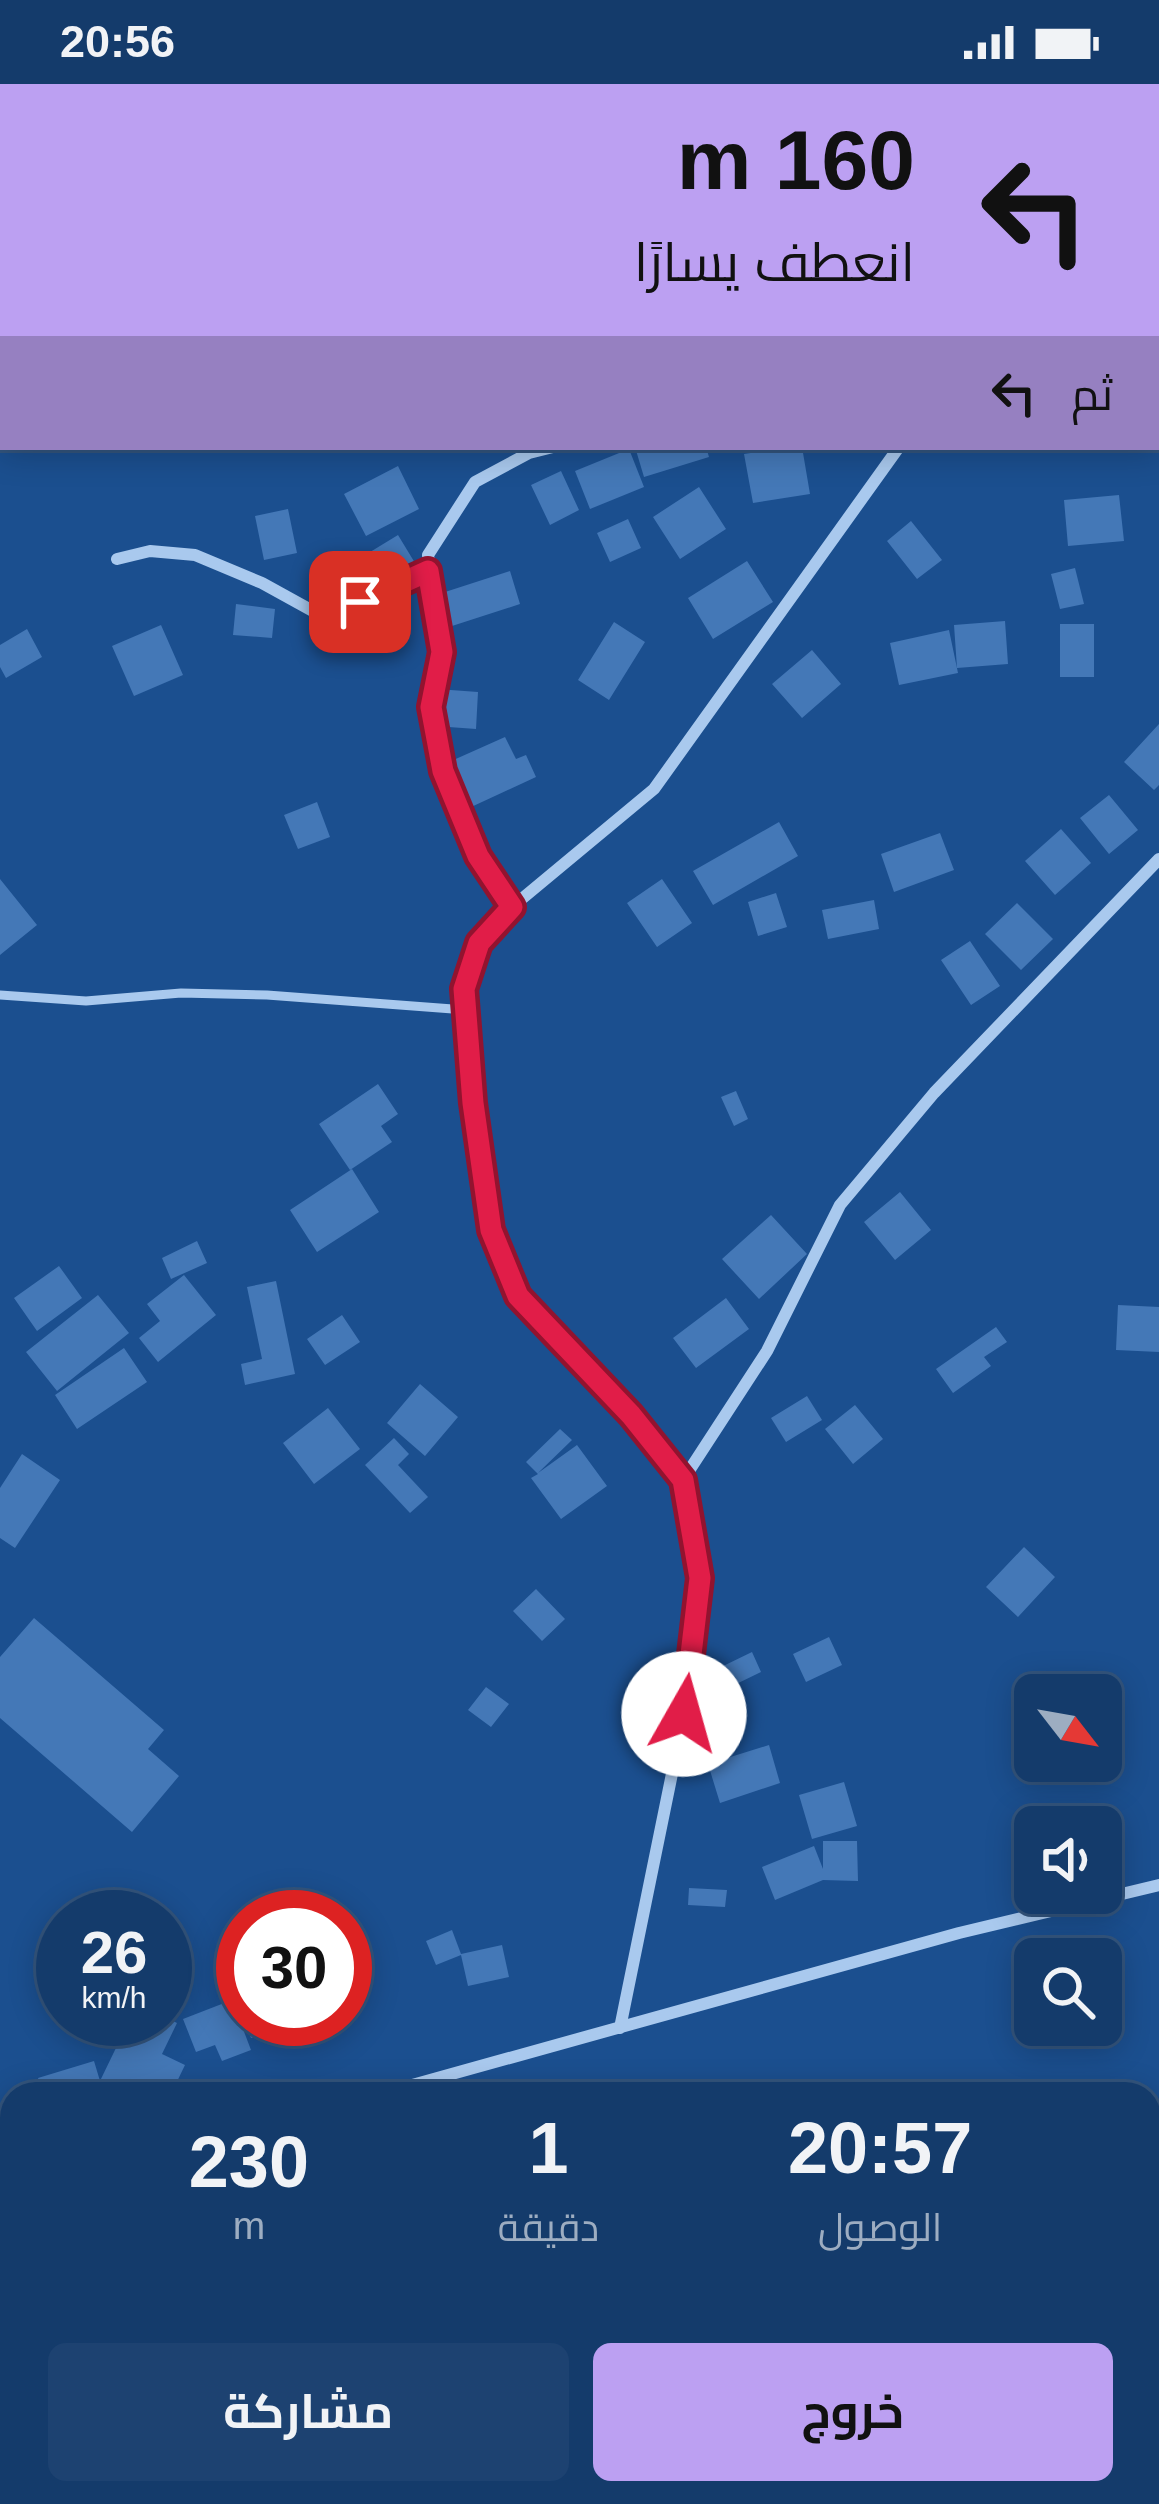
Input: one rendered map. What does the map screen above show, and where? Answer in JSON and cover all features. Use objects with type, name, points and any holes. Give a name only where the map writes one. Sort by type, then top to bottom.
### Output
[{"type":"street","points":[[512,907],[478,856],[443,771],[431,707],[442,652],[428,555],[475,482],[541,450]]},
{"type":"street","points":[[620,2028],[684,1714],[700,1578],[683,1480],[631,1415],[518,1296],[491,1230],[473,1103],[464,989],[479,943],[512,907],[654,789],[897,450]]},
{"type":"street","points":[[117,559],[150,551],[195,555],[262,583],[320,615],[340,613],[428,571]]},
{"type":"street","points":[[683,1480],[766,1351],[840,1205],[934,1093],[1159,860]]},
{"type":"street","points":[[424,2082],[959,1933],[1159,1885]]},
{"type":"lane","points":[[0,995],[86,1001],[182,993],[268,995],[466,1010]]},
{"type":"building","points":[[629,450],[644,487],[590,509],[575,471]]},
{"type":"building","points":[[636,450],[707,450],[709,457],[644,477]]},
{"type":"building","points":[[803,450],[810,494],[753,503],[744,454]]},
{"type":"building","points":[[398,466],[419,509],[366,536],[344,494]]},
{"type":"building","points":[[561,471],[579,510],[550,525],[531,485]]},
{"type":"building","points":[[699,487],[726,529],[680,559],[653,517]]},
{"type":"building","points":[[1119,495],[1124,541],[1068,546],[1064,500]]},
{"type":"building","points":[[288,509],[297,553],[264,560],[255,516]]},
{"type":"building","points":[[628,519],[641,548],[610,562],[597,533]]},
{"type":"building","points":[[911,521],[942,560],[917,579],[887,541]]},
{"type":"building","points":[[398,535],[415,563],[328,616],[311,588]]},
{"type":"building","points":[[747,561],[773,602],[713,639],[688,598]]},
{"type":"building","points":[[1075,568],[1084,604],[1060,609],[1051,574]]},
{"type":"building","points":[[510,571],[520,604],[452,626],[442,593]]},
{"type":"building","points":[[236,604],[275,609],[272,638],[233,635]]},
{"type":"building","points":[[1005,621],[1008,664],[957,668],[954,625]]},
{"type":"building","points":[[614,622],[645,642],[609,700],[578,680]]},
{"type":"building","points":[[1060,624],[1094,624],[1094,677],[1060,677]]},
{"type":"building","points":[[161,625],[183,675],[134,696],[112,646]]},
{"type":"building","points":[[27,629],[42,657],[6,678],[0,667],[0,645]]},
{"type":"building","points":[[949,630],[958,673],[899,685],[890,643]]},
{"type":"building","points":[[812,650],[841,684],[802,718],[772,684]]},
{"type":"building","points":[[437,689],[478,692],[476,729],[435,726]]},
{"type":"building","points":[[1159,724],[1159,785],[1154,790],[1124,762]]},
{"type":"building","points":[[505,737],[516,759],[526,755],[536,777],[469,808],[449,762]]},
{"type":"building","points":[[1109,795],[1138,830],[1109,854],[1080,818]]},
{"type":"building","points":[[317,802],[330,837],[298,849],[284,815]]},
{"type":"building","points":[[779,822],[798,856],[713,905],[693,871]]},
{"type":"building","points":[[1061,829],[1091,863],[1055,895],[1025,861]]},
{"type":"building","points":[[940,833],[954,870],[894,892],[881,854]]},
{"type":"building","points":[[0,879],[37,925],[0,955]]},
{"type":"building","points":[[662,879],[692,923],[657,947],[627,903]]},
{"type":"building","points":[[776,893],[787,927],[758,936],[748,902]]},
{"type":"building","points":[[874,900],[879,929],[828,939],[822,910]]},
{"type":"building","points":[[1017,903],[1053,939],[1021,970],[985,934]]},
{"type":"building","points":[[970,941],[1000,986],[971,1005],[941,960]]},
{"type":"building","points":[[378,1084],[398,1114],[381,1126],[392,1142],[350,1170],[319,1124]]},
{"type":"building","points":[[736,1091],[748,1119],[734,1126],[721,1097]]},
{"type":"building","points":[[352,1169],[379,1212],[317,1252],[290,1210]]},
{"type":"building","points":[[900,1192],[931,1230],[895,1260],[864,1222]]},
{"type":"building","points":[[771,1215],[807,1254],[759,1299],[722,1259]]},
{"type":"building","points":[[197,1241],[207,1263],[171,1279],[162,1258]]},
{"type":"building","points":[[59,1266],[82,1298],[37,1331],[14,1298]]},
{"type":"building","points":[[184,1275],[216,1315],[158,1362],[139,1338],[160,1321],[147,1304]]},
{"type":"building","points":[[276,1281],[295,1374],[245,1385],[241,1364],[262,1359],[247,1287]]},
{"type":"building","points":[[98,1295],[129,1333],[57,1391],[26,1352]]},
{"type":"building","points":[[726,1298],[749,1329],[696,1368],[673,1338]]},
{"type":"building","points":[[1118,1305],[1159,1307],[1159,1352],[1116,1350]]},
{"type":"building","points":[[342,1315],[360,1342],[325,1365],[307,1339]]},
{"type":"building","points":[[996,1327],[1007,1342],[984,1357],[991,1366],[953,1393],[936,1369]]},
{"type":"building","points":[[124,1348],[147,1382],[77,1429],[55,1395]]},
{"type":"building","points":[[420,1384],[458,1417],[425,1456],[387,1423]]},
{"type":"building","points":[[807,1396],[822,1420],[786,1442],[771,1418]]},
{"type":"building","points":[[855,1405],[883,1439],[853,1464],[825,1429]]},
{"type":"building","points":[[328,1408],[360,1449],[314,1484],[283,1443]]},
{"type":"building","points":[[560,1429],[572,1440],[538,1473],[577,1445],[607,1486],[561,1519],[531,1478],[538,1474],[526,1462]]},
{"type":"building","points":[[394,1438],[409,1454],[398,1465],[428,1497],[410,1513],[365,1465]]},
{"type":"building","points":[[22,1454],[60,1480],[15,1548],[0,1538],[0,1488]]},
{"type":"building","points":[[1024,1547],[1055,1577],[1018,1617],[986,1587]]},
{"type":"building","points":[[536,1589],[565,1619],[542,1641],[513,1611]]},
{"type":"building","points":[[34,1618],[164,1730],[148,1749],[179,1776],[132,1832],[0,1718],[0,1657]]},
{"type":"building","points":[[829,1637],[842,1665],[806,1682],[793,1654]]},
{"type":"building","points":[[752,1652],[761,1672],[726,1689],[717,1669]]},
{"type":"building","points":[[486,1687],[509,1704],[491,1727],[468,1710]]},
{"type":"building","points":[[769,1745],[780,1783],[720,1803],[708,1764]]},
{"type":"building","points":[[844,1782],[857,1826],[812,1839],[799,1795]]},
{"type":"building","points":[[823,1841],[857,1841],[858,1881],[823,1880],[775,1900],[762,1867],[814,1846],[823,1869]]},
{"type":"building","points":[[689,1888],[727,1890],[725,1907],[688,1905]]},
{"type":"building","points":[[452,1930],[461,1954],[502,1945],[509,1977],[468,1986],[461,1955],[436,1965],[426,1941]]},
{"type":"building","points":[[216,2006],[216,2046],[249,2046],[251,2050],[222,2061],[215,2045],[196,2052],[192,2016]]},
{"type":"building","points":[[117,2046],[166,2046],[162,2054],[185,2065],[177,2082],[39,2082],[38,2078],[94,2061],[100,2081]]},
{"type":"route","points":[[360,602],[428,571],[442,652],[431,707],[443,771],[478,856],[512,907],[479,943],[464,989],[473,1103],[491,1230],[518,1296],[631,1415],[683,1480],[700,1578],[684,1714]]}]
